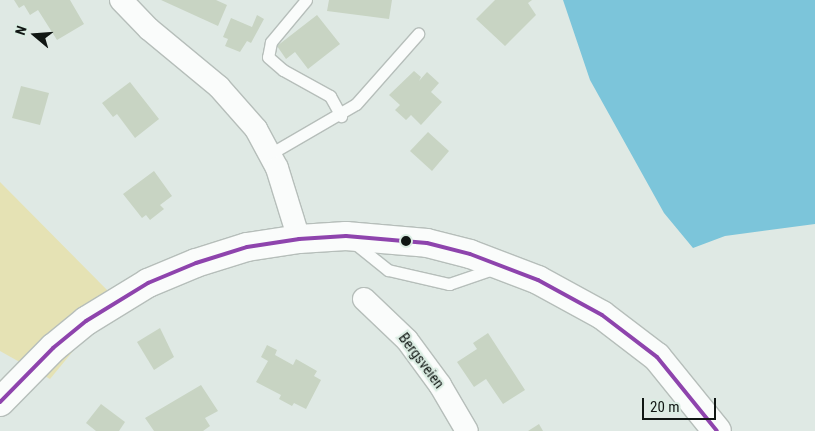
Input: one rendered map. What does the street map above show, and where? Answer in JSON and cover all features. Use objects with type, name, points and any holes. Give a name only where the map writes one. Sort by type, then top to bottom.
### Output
[{"type":"main road","points":[[0,402],[53,348],[86,321],[148,283],[196,263],[247,247],[298,239],[346,236],[427,243],[505,265],[571,297],[623,329],[657,357],[716,431]]},
{"type":"street","points":[[121,0],[149,29],[233,100],[270,154],[284,185],[298,239]]},
{"type":"street","name":"Bergsveien","points":[[364,299],[407,340],[440,385],[467,431]]},
{"type":"lane","points":[[306,0],[271,42],[268,57],[283,70],[330,96],[341,116]]},
{"type":"lane","points":[[270,154],[341,116],[356,104],[418,34]]},
{"type":"shaded area","points":[[0,182],[116,299],[50,379],[0,351]]},
{"type":"water","points":[[563,0],[815,0],[815,224],[725,236],[693,248],[664,213],[590,80]]},
{"type":"building","points":[[14,0],[70,0],[84,24],[57,40],[38,10],[30,15],[24,5],[19,8]]},
{"type":"building","points":[[161,0],[216,0],[227,5],[218,26]]},
{"type":"building","points":[[329,0],[392,0],[389,19],[327,11]]},
{"type":"building","points":[[495,0],[532,0],[528,3],[536,15],[505,46],[476,19]]},
{"type":"building","points":[[257,15],[264,19],[251,43],[247,41],[240,52],[225,46],[228,39],[223,37],[231,18],[252,27]]},
{"type":"building","points":[[317,15],[340,44],[308,69],[295,52],[286,59],[277,46]]},
{"type":"building","points":[[414,71],[421,77],[419,81],[427,72],[439,83],[431,92],[442,102],[421,125],[411,115],[406,120],[395,110],[400,105],[389,95]]},
{"type":"building","points":[[130,82],[159,119],[135,138],[117,114],[113,117],[102,103]]},
{"type":"building","points":[[21,86],[49,93],[40,125],[12,118]]},
{"type":"building","points":[[428,132],[449,151],[432,171],[410,151]]},
{"type":"building","points":[[154,171],[172,196],[160,205],[164,209],[150,220],[146,215],[142,218],[123,194]]},
{"type":"building","points":[[160,328],[174,357],[154,370],[137,342]]},
{"type":"building","points":[[488,333],[525,390],[503,404],[486,379],[474,387],[457,362],[477,349],[473,343]]},
{"type":"building","points":[[267,345],[277,350],[275,355],[293,365],[296,359],[317,371],[314,376],[321,380],[306,409],[294,403],[292,406],[279,399],[281,395],[256,382],[268,361],[261,357]]},
{"type":"building","points":[[201,385],[218,411],[205,418],[210,426],[203,431],[154,431],[145,418]]},
{"type":"building","points":[[101,404],[125,422],[119,431],[96,431],[86,423]]},
{"type":"building","points":[[539,424],[543,431],[528,431]]},
{"type":"transit line","points":[[0,402],[53,348],[86,321],[148,283],[196,263],[247,247],[299,239],[346,236],[427,243],[470,254],[538,280],[602,315],[657,357],[717,431]]}]
